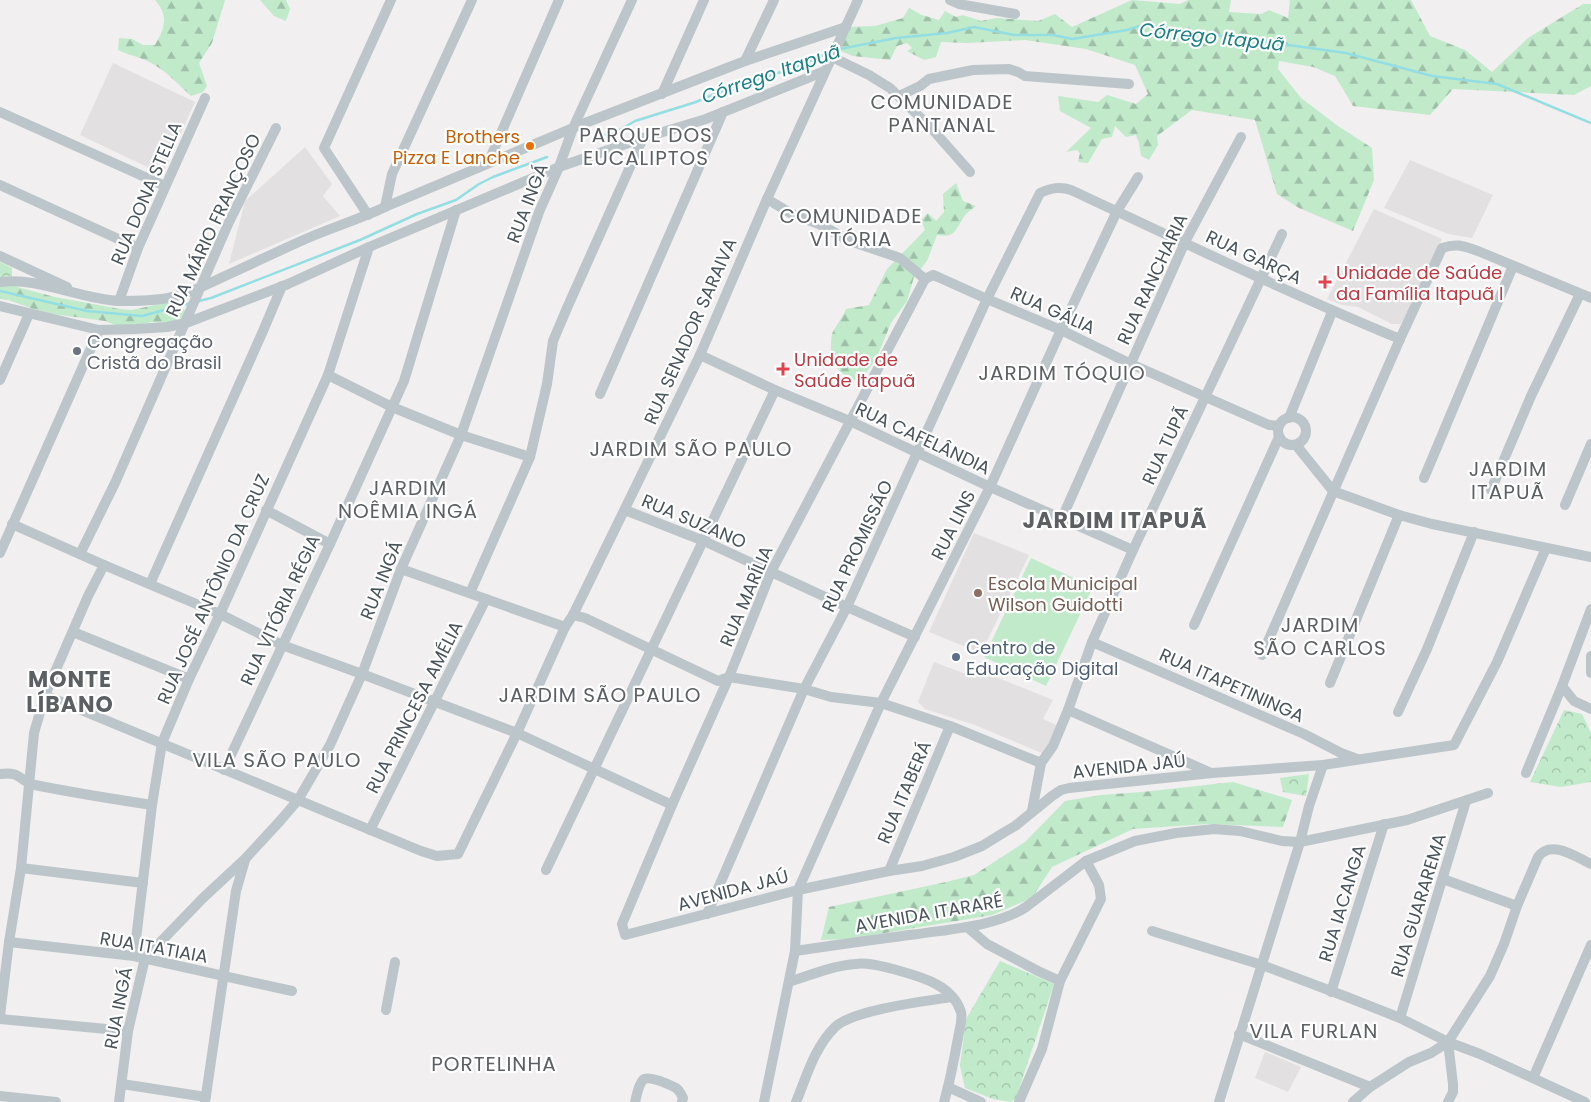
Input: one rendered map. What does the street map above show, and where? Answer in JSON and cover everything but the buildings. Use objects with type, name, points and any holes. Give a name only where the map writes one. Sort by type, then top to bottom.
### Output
[{"type":"street","points":[[368,215],[324,148],[391,0]]},
{"type":"street","points":[[385,207],[392,174],[472,0]]},
{"type":"street","points":[[488,163],[559,0]]},
{"type":"street","name":"RUA INGÁ","points":[[119,1102],[139,957],[245,859],[298,800],[330,745],[362,674],[401,569],[461,435],[538,212],[559,167],[573,128],[632,0]]},
{"type":"street","points":[[662,94],[704,0]]},
{"type":"street","points":[[745,61],[774,0]]},
{"type":"street","name":"RUA SENADOR SARAIVA","points":[[370,830],[438,856],[458,854],[517,733],[565,627],[573,615],[700,355],[767,199],[858,0]]},
{"type":"street","points":[[950,0],[960,4],[1015,14]]},
{"type":"street","points":[[0,282],[32,283],[95,299],[150,301],[169,298],[200,288],[308,238],[368,215],[573,128],[745,61],[846,27]]},
{"type":"street","points":[[832,57],[869,75],[890,88],[933,130],[970,172]]},
{"type":"street","points":[[899,96],[920,86],[929,79],[973,70],[1009,69],[1025,76],[1130,84]]},
{"type":"street","points":[[0,306],[99,330],[144,329],[186,323],[282,286],[559,167],[722,112],[826,71]]},
{"type":"street","name":"RUA DONA STELLA","points":[[119,301],[138,248],[205,98]]},
{"type":"street","points":[[0,112],[166,186]]},
{"type":"street","points":[[600,394],[722,112]]},
{"type":"street","name":"RUA MÁRIO FRANÇOSO","points":[[80,554],[186,323],[229,222],[276,128]]},
{"type":"street","name":"RUA RANCHARIA","points":[[1062,518],[1185,242],[1241,137]]},
{"type":"street","points":[[470,593],[530,457],[547,384],[554,341],[643,138]]},
{"type":"street","name":"RUA LINS","points":[[798,890],[881,703],[990,487],[1117,211],[1138,177]]},
{"type":"street","points":[[0,186],[138,248]]},
{"type":"street","name":"RUA GARÇA","points":[[1040,193],[1055,188],[1064,188],[1185,242],[1332,312],[1400,340]]},
{"type":"street","name":"RUA PROMISSÃO","points":[[707,914],[804,689],[847,607],[987,299],[1040,193]]},
{"type":"street","points":[[767,199],[792,214],[819,224],[850,241],[900,258],[925,279]]},
{"type":"street","name":"RUA VITÓRIA RÉGIA","points":[[224,770],[404,381],[456,210]]},
{"type":"street","name":"RUA TUPÃ","points":[[1032,811],[1041,763],[1052,746],[1068,710],[1092,642],[1133,550],[1282,234]]},
{"type":"street","points":[[1262,655],[1442,248],[1453,244],[1462,245],[1591,298]]},
{"type":"street","name":"RUA JOSÉ ANTÔNIO DA CRUZ","points":[[139,957],[152,806],[162,743],[189,679],[328,375],[369,247]]},
{"type":"street","points":[[0,256],[95,299]]},
{"type":"street","points":[[1424,478],[1513,266]]},
{"type":"street","name":"RUA GÁLIA","points":[[925,279],[933,275],[1061,330],[1131,364],[1269,424],[1279,432]]},
{"type":"street","name":"RUA MARÍLIA","points":[[625,935],[622,924],[672,804],[729,677],[771,572],[925,279]]},
{"type":"street","points":[[150,584],[282,286]]},
{"type":"street","points":[[1491,490],[1532,396],[1580,294]]},
{"type":"street","points":[[1289,418],[1332,312]]},
{"type":"street","points":[[0,380],[29,314]]},
{"type":"street","points":[[0,553],[99,330]]},
{"type":"street","name":"RUA CAFELÂNDIA","points":[[700,355],[1133,550]]},
{"type":"street","points":[[328,375],[392,408],[461,435],[530,457]]},
{"type":"street","points":[[546,870],[775,390]]},
{"type":"street","points":[[1194,624],[1282,422],[1289,418],[1297,418],[1301,420],[1306,428],[1305,437],[1296,445],[1285,443],[1279,432]]},
{"type":"street","points":[[1565,505],[1591,444]]},
{"type":"street","points":[[1296,445],[1333,491],[1399,515],[1591,557]]},
{"type":"street","points":[[266,510],[330,544]]},
{"type":"street","name":"RUA SUZANO","points":[[625,510],[704,541],[915,636]]},
{"type":"street","points":[[1330,683],[1399,515]]},
{"type":"street","points":[[12,524],[104,566],[220,614],[282,645],[517,733],[672,804]]},
{"type":"street","points":[[1398,712],[1427,649],[1474,532]]},
{"type":"street","name":"AVENIDA JAÚ","points":[[625,935],[798,890],[922,866],[954,857],[982,846],[1015,826],[1061,790],[1069,788],[1212,773],[1323,765],[1454,745],[1497,662],[1546,548]]},
{"type":"street","points":[[104,566],[88,596],[45,695],[34,733],[21,868],[9,942],[0,1018],[128,1031]]},
{"type":"street","points":[[401,569],[565,627]]},
{"type":"street","name":"RUA PRINCESA AMÉLIA","points":[[370,830],[486,599]]},
{"type":"street","points":[[1526,773],[1591,609]]},
{"type":"street","points":[[573,615],[585,618],[718,681],[729,677],[804,689],[831,697],[881,703],[950,726],[1041,763]]},
{"type":"street","points":[[72,632],[189,679]]},
{"type":"street","name":"RUA ITAPETININGA","points":[[1092,642],[1304,734],[1358,760]]},
{"type":"street","points":[[1591,656],[1591,673]]},
{"type":"street","points":[[1562,686],[1574,700],[1591,709]]},
{"type":"street","points":[[45,695],[370,830]]},
{"type":"street","points":[[1068,710],[1212,773]]},
{"type":"street","name":"RUA ITABERÁ","points":[[889,871],[950,726]]},
{"type":"street","points":[[1219,1102],[1323,765]]},
{"type":"street","points":[[0,774],[13,773],[21,777],[28,784],[152,806]]},
{"type":"street","name":"AVENIDA ITARARÉ","points":[[795,951],[967,926],[1003,918],[1017,913],[1086,862],[1135,841],[1214,829],[1240,831],[1282,841],[1300,842],[1407,820],[1488,793]]},
{"type":"street","name":"RUA GUARAREMA","points":[[1400,1018],[1466,801]]},
{"type":"street","name":"RUA IACANGA","points":[[1331,992],[1384,824]]},
{"type":"street","points":[[1353,1102],[1370,1087],[1409,1062],[1431,1053],[1448,1042],[1490,976],[1504,944],[1517,906],[1538,857],[1542,852],[1553,848],[1591,864]]},
{"type":"street","points":[[122,1084],[206,1100],[236,891],[245,859]]},
{"type":"street","points":[[1020,1102],[1042,1049],[1060,980],[1101,899],[1098,885],[1086,862]]},
{"type":"street","points":[[21,868],[144,883]]},
{"type":"street","points":[[1443,879],[1517,906]]},
{"type":"street","points":[[764,1102],[795,951],[798,890]]},
{"type":"street","points":[[967,926],[987,944],[1038,971],[1060,980]]},
{"type":"street","points":[[1152,930],[1262,965],[1400,1018],[1448,1042],[1480,1054],[1585,1102]]},
{"type":"street","name":"RUA ITATIAIA","points":[[9,942],[139,957],[292,991]]},
{"type":"street","points":[[1533,1078],[1591,945]]},
{"type":"street","points":[[386,1010],[395,962]]},
{"type":"street","points":[[788,982],[832,968],[855,964],[875,964],[910,973],[941,987],[957,1002],[962,1014],[944,1102]]},
{"type":"street","points":[[796,1102],[820,1047],[835,1027],[844,1020],[878,1010],[952,996]]},
{"type":"street","points":[[1240,1034],[1370,1087]]},
{"type":"street","points":[[1448,1042],[1453,1084],[1453,1092],[1448,1102]]},
{"type":"street","points":[[635,1102],[643,1080],[651,1078],[677,1089],[683,1098],[682,1102]]},
{"type":"street","points":[[948,1087],[981,1102]]},
{"type":"street","points":[[0,1096],[56,1102]]},
{"type":"shaded area","points":[[113,63],[195,102],[162,174],[80,135]]},
{"type":"shaded area","points":[[305,147],[332,184],[323,196],[340,216],[229,264],[245,201]]},
{"type":"shaded area","points":[[1410,160],[1493,195],[1472,238],[1448,234],[1384,208]]},
{"type":"shaded area","points":[[1374,209],[1442,239],[1401,324],[1392,324],[1358,307],[1342,305],[1327,299]]},
{"type":"shaded area","name":"Escola Municipal Wilson Guidotti","points":[[974,533],[1029,555],[981,653],[929,632]]},
{"type":"shaded area","points":[[934,662],[976,678],[981,671],[1053,700],[1043,719],[1058,726],[1044,754],[975,725],[925,709],[918,702]]},
{"type":"shaded area","points":[[1265,1052],[1301,1067],[1288,1092],[1255,1078]]},
{"type":"green space","points":[[155,0],[225,0],[212,43],[199,63],[207,86],[203,92],[191,96],[168,74],[155,65],[118,50],[119,38],[132,39],[143,45],[155,45],[163,28],[164,17]]},
{"type":"green space","points":[[260,0],[286,0],[290,9],[286,21],[274,16]]},
{"type":"green space","points":[[1132,0],[1180,4],[1188,0],[1231,0],[1229,12],[1261,14],[1269,10],[1288,18],[1290,0],[1411,0],[1430,36],[1465,50],[1492,72],[1528,38],[1583,4],[1591,4],[1591,86],[1574,95],[1453,89],[1430,115],[1353,106],[1335,76],[1313,67],[1279,61],[1278,69],[1301,98],[1338,126],[1372,148],[1374,180],[1353,231],[1299,208],[1277,194],[1255,120],[1192,110],[1157,136],[1158,145],[1149,160],[1141,156],[1136,135],[1126,137],[1115,126],[1112,137],[1102,139],[1088,163],[1078,162],[1080,153],[1077,150],[1066,152],[1091,128],[1060,111],[1058,96],[1098,102],[1107,95],[1136,104],[1148,94],[1135,65],[1086,49],[1025,40],[968,43],[941,42],[936,57],[924,60],[907,51],[912,48],[907,43],[897,46],[890,60],[853,56],[836,49],[846,27],[875,26],[903,18],[909,8],[922,15],[939,20],[945,11],[956,17],[963,15],[981,21],[997,18],[1038,21],[1055,14],[1072,27]]},
{"type":"green space","points":[[956,183],[963,201],[976,206],[966,214],[952,234],[937,235],[927,261],[914,277],[907,301],[891,323],[877,357],[860,382],[846,376],[830,359],[833,331],[846,309],[869,305],[887,269],[925,230],[921,220],[928,213],[936,221],[944,212],[943,194]]},
{"type":"green space","points":[[0,262],[12,268],[12,276],[0,277]]},
{"type":"green space","points":[[0,277],[5,282],[17,287],[55,297],[120,309],[132,310],[178,300],[185,311],[184,317],[169,323],[152,322],[134,326],[118,326],[105,321],[45,313],[0,299]]},
{"type":"green space","points":[[1031,558],[1093,587],[1046,686],[984,657]]},
{"type":"green space","points":[[1564,710],[1582,714],[1591,733],[1591,782],[1561,787],[1530,782]]},
{"type":"green space","points":[[1309,774],[1306,796],[1283,792],[1280,778]]},
{"type":"green space","points":[[1233,782],[1292,800],[1283,827],[1207,824],[1133,829],[1052,867],[1032,898],[992,915],[849,939],[821,940],[829,907],[974,875],[1025,842],[1065,801],[1101,795]]},
{"type":"green space","points":[[1000,961],[1054,984],[1016,1098],[1011,1102],[993,1099],[965,1088],[960,1066],[966,1019]]},
{"type":"waterway","name":"Córrego Itapuã","points":[[840,49],[896,38],[947,33],[974,27],[1014,35],[1053,35],[1072,39],[1127,30],[1143,25],[1346,53],[1432,76],[1497,84],[1591,123]]},
{"type":"waterway","name":"Córrego Itapuã","points":[[601,136],[616,132],[635,121],[696,102],[729,88],[794,68],[830,52]]},
{"type":"waterway","points":[[199,301],[360,240],[417,214],[456,200],[493,177],[547,157]]},
{"type":"waterway","points":[[0,291],[87,311],[142,316],[191,303]]},
{"type":"place","name":"Brothers Pizza E Lanche","points":[[530,146]]},
{"type":"place","name":"Unidade de Saúde da Família Itapuã I","points":[[1325,282]]},
{"type":"place","name":"Congregação Cristã do Brasil","points":[[77,351]]},
{"type":"place","name":"Unidade de Saúde Itapuã","points":[[783,369]]},
{"type":"place","name":"Escola Municipal Wilson Guidotti","points":[[978,593]]},
{"type":"place","name":"Centro de Educação Digital","points":[[956,657]]},
{"type":"district","name":"COMUNIDADE PANTANAL","points":[[942,114]]},
{"type":"district","name":"PARQUE DOS EUCALIPTOS","points":[[646,146]]},
{"type":"district","name":"COMUNIDADE VITÓRIA","points":[[851,228]]},
{"type":"district","name":"JARDIM TÓQUIO","points":[[1062,373]]},
{"type":"district","name":"JARDIM SÃO PAULO","points":[[691,449]]},
{"type":"district","name":"JARDIM ITAPUÃ","points":[[1508,480]]},
{"type":"district","name":"JARDIM NOÊMIA INGÁ","points":[[408,500]]},
{"type":"district","name":"JARDIM ITAPUÃ","points":[[1115,520]]},
{"type":"district","name":"JARDIM SÃO CARLOS","points":[[1320,636]]},
{"type":"district","name":"MONTE LÍBANO","points":[[70,692]]},
{"type":"district","name":"JARDIM SÃO PAULO","points":[[600,695]]},
{"type":"district","name":"VILA SÃO PAULO","points":[[277,760]]},
{"type":"district","name":"VILA FURLAN","points":[[1314,1031]]},
{"type":"district","name":"PORTELINHA","points":[[494,1064]]}]
